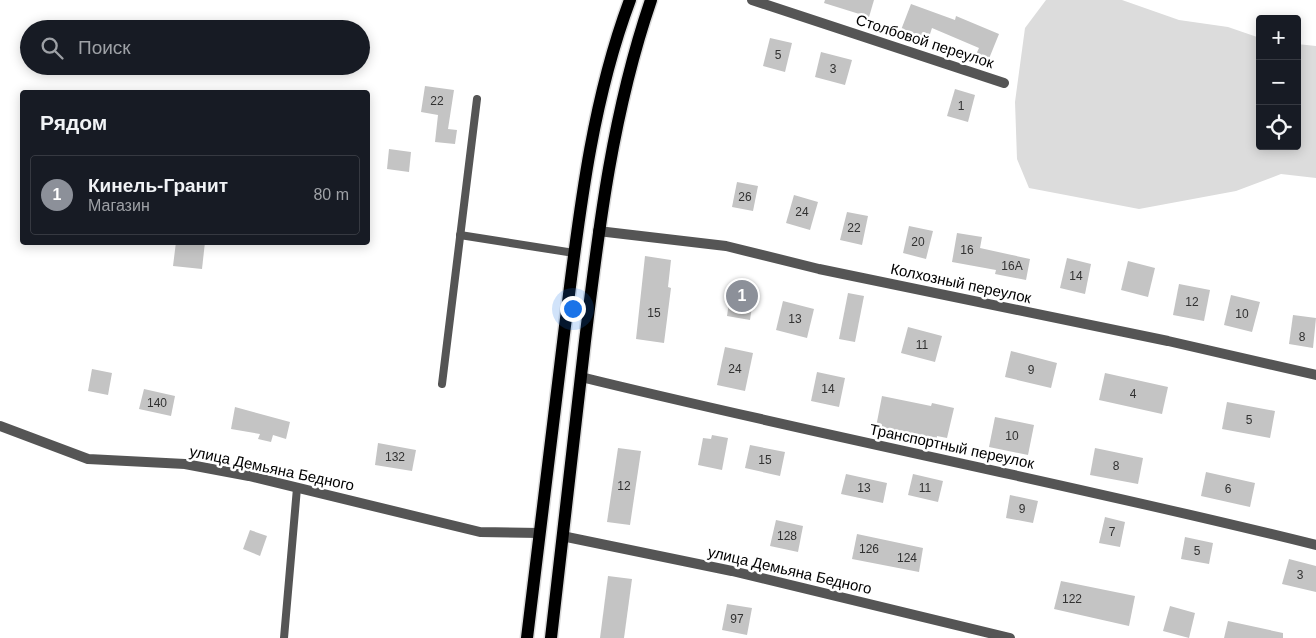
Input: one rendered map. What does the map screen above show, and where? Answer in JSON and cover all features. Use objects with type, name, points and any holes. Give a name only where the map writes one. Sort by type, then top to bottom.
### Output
[{"type":"main road","points":[[528,638],[574,253],[589,158],[602,92],[630,0]]},
{"type":"main road","points":[[551,638],[598,231],[609,162],[625,86],[651,0]]},
{"type":"street","name":"Столбовой переулок","points":[[752,0],[1004,83]]},
{"type":"street","name":"Колхозный переулок","points":[[598,231],[726,246],[819,269],[1168,341],[1316,375]]},
{"type":"street","name":"Транспортный переулок","points":[[581,377],[697,405],[1195,514],[1316,545]]},
{"type":"street","name":"улица Демьяна Бедного","points":[[0,426],[88,459],[185,464],[298,488],[480,532],[540,533]]},
{"type":"street","name":"улица Демьяна Бедного","points":[[562,536],[732,571],[1010,638]]},
{"type":"lane","points":[[442,384],[477,99]]},
{"type":"lane","points":[[460,236],[574,253]]},
{"type":"lane","points":[[284,638],[298,488]]},
{"type":"shaded area","points":[[1046,0],[1122,0],[1179,20],[1228,27],[1256,37],[1256,150],[1301,150],[1301,44],[1316,46],[1316,178],[1281,174],[1236,191],[1139,209],[1029,188],[1017,159],[1015,102],[1025,28]]},
{"type":"building","points":[[825,0],[874,0],[869,17],[824,3]]},
{"type":"building","points":[[911,4],[955,20],[956,16],[999,34],[986,66],[973,61],[979,48],[932,28],[928,40],[901,30]]},
{"type":"building","points":[[770,38],[792,43],[785,72],[763,66]]},
{"type":"building","points":[[821,52],[852,60],[845,85],[815,77]]},
{"type":"building","points":[[425,86],[454,90],[448,129],[457,130],[455,144],[435,142],[438,115],[421,112]]},
{"type":"building","points":[[955,89],[975,95],[968,122],[947,116]]},
{"type":"building","points":[[389,149],[411,152],[409,172],[387,169]]},
{"type":"building","points":[[737,182],[758,186],[753,211],[732,207]]},
{"type":"building","points":[[794,195],[818,202],[810,230],[786,223]]},
{"type":"building","points":[[847,212],[868,216],[862,245],[840,240]]},
{"type":"building","points":[[909,226],[933,231],[926,259],[903,253]]},
{"type":"building","points":[[957,233],[982,237],[980,248],[1030,259],[1026,280],[995,274],[996,270],[952,262]]},
{"type":"building","points":[[176,245],[205,245],[202,269],[173,266]]},
{"type":"building","points":[[645,256],[671,260],[668,287],[671,288],[664,343],[636,339]]},
{"type":"building","points":[[1067,258],[1091,264],[1085,294],[1060,288]]},
{"type":"building","points":[[1128,261],[1155,268],[1148,297],[1121,290]]},
{"type":"building","points":[[1179,284],[1210,290],[1204,321],[1173,315]]},
{"type":"building","points":[[731,289],[754,293],[750,320],[727,316]]},
{"type":"building","points":[[848,293],[864,296],[855,342],[839,339]]},
{"type":"building","points":[[1231,295],[1260,302],[1252,332],[1224,325]]},
{"type":"building","points":[[783,301],[814,309],[807,338],[776,330]]},
{"type":"building","points":[[1293,315],[1316,318],[1313,348],[1289,344]]},
{"type":"building","points":[[908,327],[942,336],[935,362],[901,353]]},
{"type":"building","points":[[725,347],[753,353],[745,391],[717,385]]},
{"type":"building","points":[[1011,351],[1057,363],[1051,388],[1005,377]]},
{"type":"building","points":[[92,369],[112,373],[108,395],[88,391]]},
{"type":"building","points":[[817,372],[845,378],[839,407],[811,401]]},
{"type":"building","points":[[1105,373],[1168,387],[1162,414],[1099,400]]},
{"type":"building","points":[[144,389],[175,396],[171,416],[139,409]]},
{"type":"building","points":[[882,396],[931,406],[932,403],[954,408],[947,438],[937,436],[936,443],[924,440],[925,436],[876,427]]},
{"type":"building","points":[[1227,402],[1275,411],[1270,438],[1222,429]]},
{"type":"building","points":[[235,407],[290,422],[286,439],[273,435],[271,442],[258,439],[260,434],[231,429]]},
{"type":"building","points":[[995,417],[1034,425],[1028,455],[989,447]]},
{"type":"building","points":[[712,435],[728,438],[722,470],[698,465],[703,438],[711,439]]},
{"type":"building","points":[[378,443],[416,450],[412,471],[375,465]]},
{"type":"building","points":[[750,445],[785,452],[780,476],[745,468]]},
{"type":"building","points":[[618,448],[641,451],[630,525],[607,522]]},
{"type":"building","points":[[1095,448],[1143,458],[1138,484],[1090,475]]},
{"type":"building","points":[[1206,472],[1255,483],[1250,507],[1201,496]]},
{"type":"building","points":[[846,474],[887,483],[883,503],[841,494]]},
{"type":"building","points":[[913,474],[943,481],[938,502],[908,495]]},
{"type":"building","points":[[1010,495],[1038,501],[1033,523],[1006,518]]},
{"type":"building","points":[[1105,517],[1125,522],[1120,547],[1099,543]]},
{"type":"building","points":[[776,520],[803,526],[798,552],[770,546]]},
{"type":"building","points":[[250,530],[267,536],[260,556],[243,549]]},
{"type":"building","points":[[857,534],[923,548],[919,572],[852,559]]},
{"type":"building","points":[[1185,537],[1213,543],[1209,564],[1181,559]]},
{"type":"building","points":[[1289,559],[1316,566],[1316,592],[1282,584]]},
{"type":"building","points":[[608,576],[632,579],[624,638],[600,638]]},
{"type":"building","points":[[1061,581],[1135,596],[1129,626],[1054,609]]},
{"type":"building","points":[[727,604],[752,608],[747,635],[722,630]]},
{"type":"building","points":[[1170,606],[1195,613],[1189,638],[1163,631]]},
{"type":"building","points":[[1228,621],[1283,633],[1283,638],[1224,638]]},
{"type":"place","name":"Кинель-Гранит","points":[[742,296]]}]
